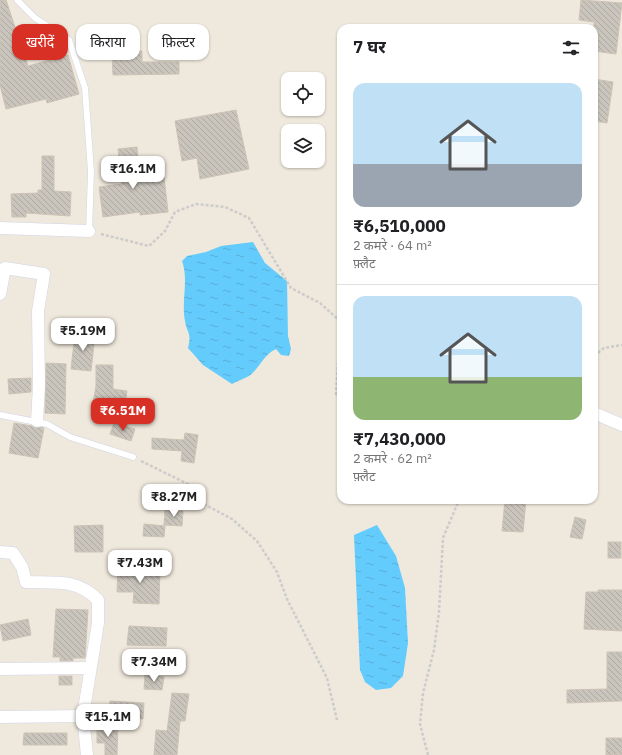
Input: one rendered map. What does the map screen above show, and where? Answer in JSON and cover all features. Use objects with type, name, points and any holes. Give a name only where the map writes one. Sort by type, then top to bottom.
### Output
[{"type":"street","points":[[0,228],[89,232]]},
{"type":"street","points":[[0,294],[5,268],[44,274],[38,311],[39,386],[37,422]]},
{"type":"street","points":[[598,415],[622,425]]},
{"type":"street","points":[[0,552],[14,553],[22,567],[26,582],[72,584],[89,590],[98,600],[98,623],[82,716],[86,755]]},
{"type":"street","points":[[0,669],[90,668]]},
{"type":"street","points":[[0,717],[82,716]]},
{"type":"lane","points":[[17,0],[35,18],[69,40],[85,88],[91,172],[89,232]]},
{"type":"lane","points":[[0,415],[47,424],[70,437],[134,457]]},
{"type":"path","points":[[89,232],[149,246],[165,231],[175,212],[196,204],[225,206],[249,218],[291,288],[320,303],[337,318]]},
{"type":"path","points":[[598,353],[604,348],[622,345]]},
{"type":"path","points":[[337,378],[337,394]]},
{"type":"path","points":[[134,457],[196,488],[200,502],[232,519],[257,540],[277,572],[287,599],[327,678],[337,720]]},
{"type":"path","points":[[428,755],[420,724],[423,693],[434,650],[439,612],[443,538],[457,504]]},
{"type":"water","points":[[253,242],[265,263],[287,281],[288,336],[291,349],[289,356],[281,355],[276,349],[265,358],[253,373],[232,384],[203,365],[188,348],[189,336],[184,313],[185,276],[182,261],[187,256],[206,252],[221,246]]},
{"type":"water","points":[[377,525],[396,556],[405,588],[408,643],[403,676],[391,688],[376,690],[365,682],[360,670],[354,535]]},
{"type":"building","points":[[0,0],[6,0],[14,24],[12,24],[12,60],[26,60],[28,66],[50,60],[68,60],[68,55],[79,94],[47,103],[46,99],[6,109],[0,85]]},
{"type":"building","points":[[581,0],[622,3],[616,54],[598,52],[598,24],[579,20]]},
{"type":"building","points":[[140,51],[142,51],[142,62],[179,62],[179,74],[113,75],[112,60],[140,60]]},
{"type":"building","points":[[598,80],[613,82],[607,123],[598,122]]},
{"type":"building","points":[[236,110],[249,169],[200,179],[197,158],[182,161],[175,121]]},
{"type":"building","points":[[137,147],[140,180],[164,177],[168,212],[140,215],[140,212],[103,217],[99,187],[122,184],[118,149]]},
{"type":"building","points":[[42,156],[54,156],[54,191],[71,192],[70,216],[26,213],[26,217],[12,217],[11,194],[38,193],[38,190],[42,190]]},
{"type":"building","points":[[75,333],[95,335],[91,371],[71,369]]},
{"type":"building","points":[[46,363],[66,364],[65,414],[45,413]]},
{"type":"building","points":[[96,365],[113,365],[113,389],[127,391],[124,413],[92,408],[96,386]]},
{"type":"building","points":[[31,378],[31,392],[9,394],[8,379]]},
{"type":"building","points":[[14,423],[44,428],[38,458],[9,453]]},
{"type":"building","points":[[114,423],[135,429],[131,441],[110,434]]},
{"type":"building","points":[[185,433],[198,435],[194,463],[181,461],[182,451],[152,449],[152,438],[184,440]]},
{"type":"building","points":[[505,504],[526,504],[523,532],[502,531]]},
{"type":"building","points":[[165,510],[183,511],[182,526],[164,525]]},
{"type":"building","points":[[575,517],[586,520],[582,539],[570,537]]},
{"type":"building","points":[[144,524],[165,526],[164,537],[143,536]]},
{"type":"building","points":[[103,525],[103,552],[75,552],[74,526]]},
{"type":"building","points":[[608,542],[621,542],[621,558],[608,558]]},
{"type":"building","points":[[118,567],[160,568],[159,604],[133,603],[134,592],[117,592]]},
{"type":"building","points":[[598,590],[622,590],[622,631],[584,629],[586,592],[598,592]]},
{"type":"building","points":[[56,609],[88,610],[85,658],[73,658],[73,661],[60,661],[60,657],[53,657]]},
{"type":"building","points":[[28,619],[31,635],[3,641],[0,625]]},
{"type":"building","points":[[129,626],[167,628],[166,646],[127,645]]},
{"type":"building","points":[[607,652],[622,652],[622,701],[567,703],[567,690],[607,689]]},
{"type":"building","points":[[145,675],[164,677],[162,690],[144,689]]},
{"type":"building","points":[[59,676],[72,676],[72,685],[59,685]]},
{"type":"building","points":[[172,693],[189,694],[185,721],[180,721],[177,755],[154,755],[156,730],[167,731]]},
{"type":"building","points":[[110,701],[144,703],[143,719],[109,717]]},
{"type":"building","points":[[97,724],[118,724],[117,755],[105,755],[105,743],[97,743]]},
{"type":"building","points":[[24,733],[67,733],[67,745],[23,745]]},
{"type":"building","points":[[606,738],[622,738],[622,755],[606,755]]}]
